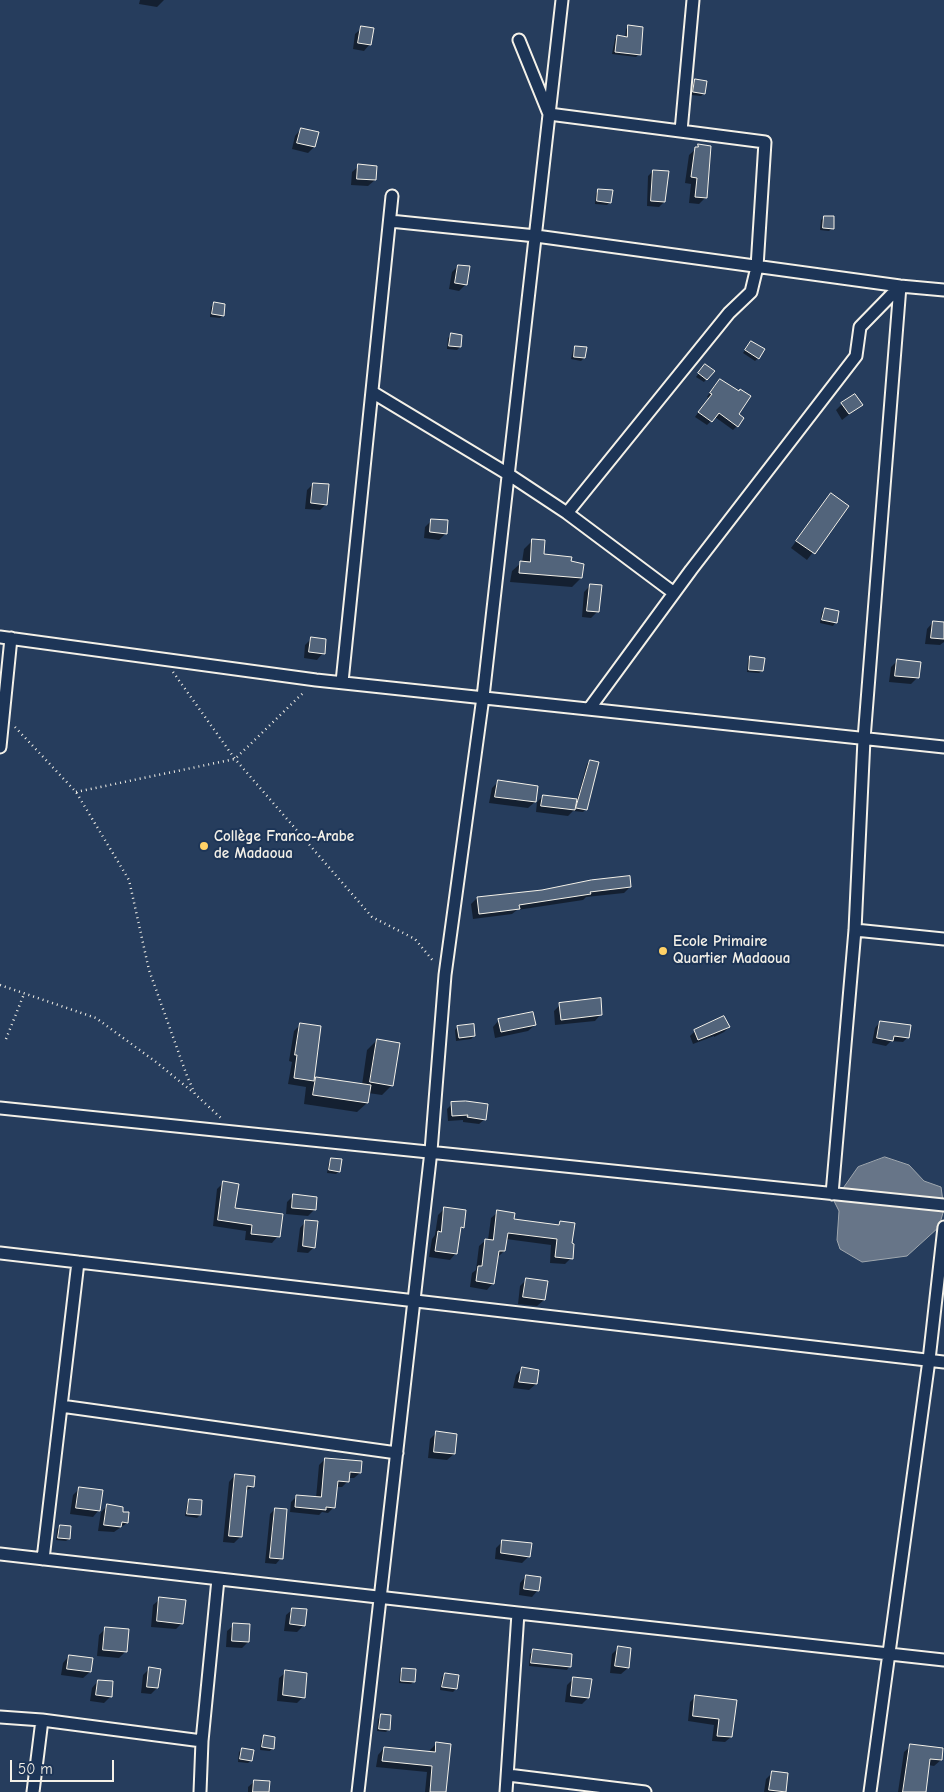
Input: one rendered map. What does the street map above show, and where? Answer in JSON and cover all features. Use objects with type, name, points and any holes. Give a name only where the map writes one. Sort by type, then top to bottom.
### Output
[{"type":"street","points":[[358,1792],[431,1152],[445,975],[483,697],[562,0]]},
{"type":"street","points":[[681,131],[693,0]]},
{"type":"street","points":[[519,40],[549,114]]},
{"type":"street","points":[[549,114],[765,142],[757,266],[750,292],[729,314],[567,513]]},
{"type":"street","points":[[342,682],[392,196]]},
{"type":"street","points":[[390,221],[536,236],[900,286],[944,290]]},
{"type":"street","points":[[589,708],[674,592],[856,356],[860,328],[900,286]]},
{"type":"street","points":[[832,1194],[855,930],[864,739],[900,286]]},
{"type":"street","points":[[372,392],[508,474],[567,513],[674,592]]},
{"type":"street","points":[[0,747],[4,714],[6,638],[316,680],[944,747]]},
{"type":"street","points":[[855,930],[944,939]]},
{"type":"street","points":[[0,1108],[944,1205]]},
{"type":"street","points":[[870,1792],[929,1360],[944,1227]]},
{"type":"street","points":[[0,1254],[944,1362]]},
{"type":"street","points":[[43,1559],[78,1262]]},
{"type":"street","points":[[61,1406],[397,1453]]},
{"type":"street","points":[[0,1554],[944,1660]]},
{"type":"street","points":[[200,1792],[202,1741],[218,1579]]},
{"type":"street","points":[[506,1792],[518,1613]]},
{"type":"street","points":[[0,1717],[42,1720],[202,1741]]},
{"type":"street","points":[[33,1792],[42,1720]]},
{"type":"street","points":[[508,1775],[645,1792]]},
{"type":"path","points":[[164,659],[235,759],[372,917],[416,939],[445,975]]},
{"type":"path","points":[[76,792],[235,759],[316,680]]},
{"type":"path","points":[[4,714],[76,792],[129,880],[149,970],[186,1076],[195,1094]]},
{"type":"path","points":[[0,985],[96,1018],[156,1062],[195,1094],[235,1131]]},
{"type":"path","points":[[6,1040],[24,994]]},
{"type":"water","points":[[885,1157],[909,1165],[924,1181],[941,1187],[944,1209],[939,1227],[907,1256],[862,1262],[840,1249],[837,1240],[839,1211],[833,1199],[839,1194],[858,1167]]},
{"type":"building","points":[[628,25],[643,27],[641,55],[615,52],[617,35],[627,37]]},
{"type":"building","points":[[361,26],[374,28],[371,45],[358,43]]},
{"type":"building","points":[[695,79],[707,81],[705,94],[693,92]]},
{"type":"building","points":[[301,128],[319,132],[315,147],[297,143]]},
{"type":"building","points":[[698,144],[711,146],[707,198],[695,197],[697,178],[691,177],[695,147],[698,147]]},
{"type":"building","points":[[358,164],[377,166],[376,180],[357,179]]},
{"type":"building","points":[[653,170],[669,171],[665,202],[651,201]]},
{"type":"building","points":[[598,189],[613,190],[611,203],[597,201]]},
{"type":"building","points":[[824,216],[834,216],[834,229],[823,228]]},
{"type":"building","points":[[458,265],[470,266],[467,285],[455,283]]},
{"type":"building","points":[[214,302],[225,304],[224,316],[212,314]]},
{"type":"building","points":[[451,333],[462,335],[461,347],[449,346]]},
{"type":"building","points":[[751,341],[765,349],[759,359],[745,350]]},
{"type":"building","points":[[575,346],[587,347],[585,358],[574,357]]},
{"type":"building","points":[[705,364],[715,371],[707,380],[698,373]]},
{"type":"building","points":[[720,379],[751,396],[739,414],[744,418],[738,427],[719,413],[712,422],[698,412],[712,394],[710,393]]},
{"type":"building","points":[[855,394],[863,405],[849,414],[841,403]]},
{"type":"building","points":[[313,483],[329,484],[327,505],[311,503]]},
{"type":"building","points":[[831,493],[849,506],[815,554],[796,541]]},
{"type":"building","points":[[431,519],[448,520],[447,534],[430,532]]},
{"type":"building","points":[[532,539],[545,540],[544,554],[572,557],[571,561],[584,564],[582,578],[519,573],[520,561],[530,562]]},
{"type":"building","points":[[590,584],[602,585],[599,612],[587,611]]},
{"type":"building","points":[[825,608],[839,611],[837,623],[822,620]]},
{"type":"building","points":[[933,621],[944,622],[944,639],[931,638]]},
{"type":"building","points":[[311,637],[326,639],[325,654],[309,652]]},
{"type":"building","points":[[750,656],[765,658],[763,671],[749,670]]},
{"type":"building","points":[[897,659],[921,662],[919,678],[895,676]]},
{"type":"building","points":[[590,760],[599,762],[587,810],[576,808]]},
{"type":"building","points":[[498,780],[538,786],[536,802],[495,797]]},
{"type":"building","points":[[543,795],[577,799],[575,810],[541,806]]},
{"type":"building","points":[[630,876],[631,887],[590,892],[591,894],[519,905],[520,909],[479,914],[477,897],[542,890],[591,880]]},
{"type":"building","points":[[601,998],[602,1015],[561,1020],[559,1003]]},
{"type":"building","points":[[533,1012],[536,1025],[501,1032],[498,1019]]},
{"type":"building","points":[[724,1016],[730,1027],[698,1040],[694,1030]]},
{"type":"building","points":[[880,1021],[911,1025],[909,1038],[894,1036],[893,1041],[877,1038]]},
{"type":"building","points":[[300,1023],[321,1026],[314,1081],[294,1078],[297,1055],[295,1055]]},
{"type":"building","points":[[474,1024],[475,1036],[459,1038],[457,1026]]},
{"type":"building","points":[[377,1039],[400,1043],[393,1086],[370,1082]]},
{"type":"building","points":[[316,1077],[371,1085],[368,1103],[313,1095]]},
{"type":"building","points":[[466,1101],[488,1104],[486,1120],[467,1117],[468,1115],[452,1116],[451,1102]]},
{"type":"building","points":[[331,1158],[342,1159],[340,1172],[329,1170]]},
{"type":"building","points":[[223,1181],[239,1184],[235,1208],[283,1214],[280,1237],[251,1234],[252,1225],[218,1220]]},
{"type":"building","points":[[293,1194],[317,1197],[316,1210],[292,1208]]},
{"type":"building","points":[[444,1207],[466,1210],[464,1228],[461,1227],[457,1254],[435,1251],[438,1231],[441,1232]]},
{"type":"building","points":[[497,1210],[515,1213],[514,1219],[559,1225],[560,1221],[575,1223],[572,1243],[574,1244],[573,1259],[555,1257],[557,1239],[508,1233],[505,1251],[499,1251],[494,1284],[476,1281],[478,1266],[482,1266],[485,1239],[493,1240]]},
{"type":"building","points":[[305,1220],[318,1221],[315,1248],[303,1246]]},
{"type":"building","points":[[526,1278],[548,1281],[545,1300],[523,1297]]},
{"type":"building","points":[[522,1367],[539,1370],[537,1384],[519,1382]]},
{"type":"building","points":[[436,1431],[457,1434],[455,1454],[434,1452]]},
{"type":"building","points":[[325,1458],[362,1461],[361,1473],[350,1472],[349,1482],[338,1481],[335,1508],[326,1507],[326,1510],[295,1507],[296,1495],[321,1497]]},
{"type":"building","points":[[235,1474],[255,1476],[254,1487],[247,1486],[242,1537],[229,1536]]},
{"type":"building","points":[[79,1487],[103,1490],[100,1511],[76,1508]]},
{"type":"building","points":[[189,1499],[202,1500],[201,1515],[187,1514]]},
{"type":"building","points":[[107,1504],[123,1507],[123,1512],[129,1512],[128,1523],[122,1522],[121,1527],[104,1525]]},
{"type":"building","points":[[275,1508],[287,1509],[283,1559],[270,1558]]},
{"type":"building","points":[[60,1525],[71,1526],[70,1539],[58,1538]]},
{"type":"building","points":[[502,1540],[532,1543],[530,1557],[501,1553]]},
{"type":"building","points":[[526,1575],[541,1577],[539,1591],[524,1589]]},
{"type":"building","points":[[159,1597],[186,1600],[183,1624],[157,1621]]},
{"type":"building","points":[[292,1608],[307,1609],[305,1626],[290,1624]]},
{"type":"building","points":[[233,1623],[250,1624],[249,1642],[232,1641]]},
{"type":"building","points":[[105,1627],[129,1629],[127,1652],[103,1650]]},
{"type":"building","points":[[618,1646],[631,1648],[629,1668],[615,1666]]},
{"type":"building","points":[[533,1649],[572,1654],[571,1667],[531,1663]]},
{"type":"building","points":[[69,1655],[93,1658],[91,1672],[67,1669]]},
{"type":"building","points":[[149,1667],[161,1669],[158,1688],[147,1687]]},
{"type":"building","points":[[402,1668],[416,1669],[415,1682],[401,1681]]},
{"type":"building","points":[[285,1670],[307,1673],[305,1698],[283,1695]]},
{"type":"building","points":[[445,1673],[459,1675],[457,1689],[442,1687]]},
{"type":"building","points":[[573,1677],[592,1679],[589,1698],[571,1696]]},
{"type":"building","points":[[98,1680],[113,1681],[112,1697],[96,1695]]},
{"type":"building","points":[[695,1695],[737,1700],[732,1737],[717,1736],[719,1719],[693,1716]]},
{"type":"building","points":[[381,1714],[391,1715],[390,1730],[379,1729]]},
{"type":"building","points":[[264,1735],[275,1737],[274,1749],[262,1747]]},
{"type":"building","points":[[436,1742],[451,1744],[446,1792],[430,1792],[432,1766],[382,1761],[384,1747],[435,1752]]},
{"type":"building","points":[[910,1744],[943,1748],[942,1760],[930,1759],[926,1792],[903,1792]]},
{"type":"building","points":[[242,1748],[254,1750],[252,1761],[240,1759]]},
{"type":"building","points":[[772,1771],[788,1773],[786,1792],[769,1790]]},
{"type":"building","points":[[254,1780],[270,1781],[269,1792],[253,1792]]},
{"type":"place","name":"Collège Franco-Arabe de Madaoua","points":[[204,846]]},
{"type":"place","name":"Ecole Primaire Quartier Madaoua","points":[[663,951]]}]
